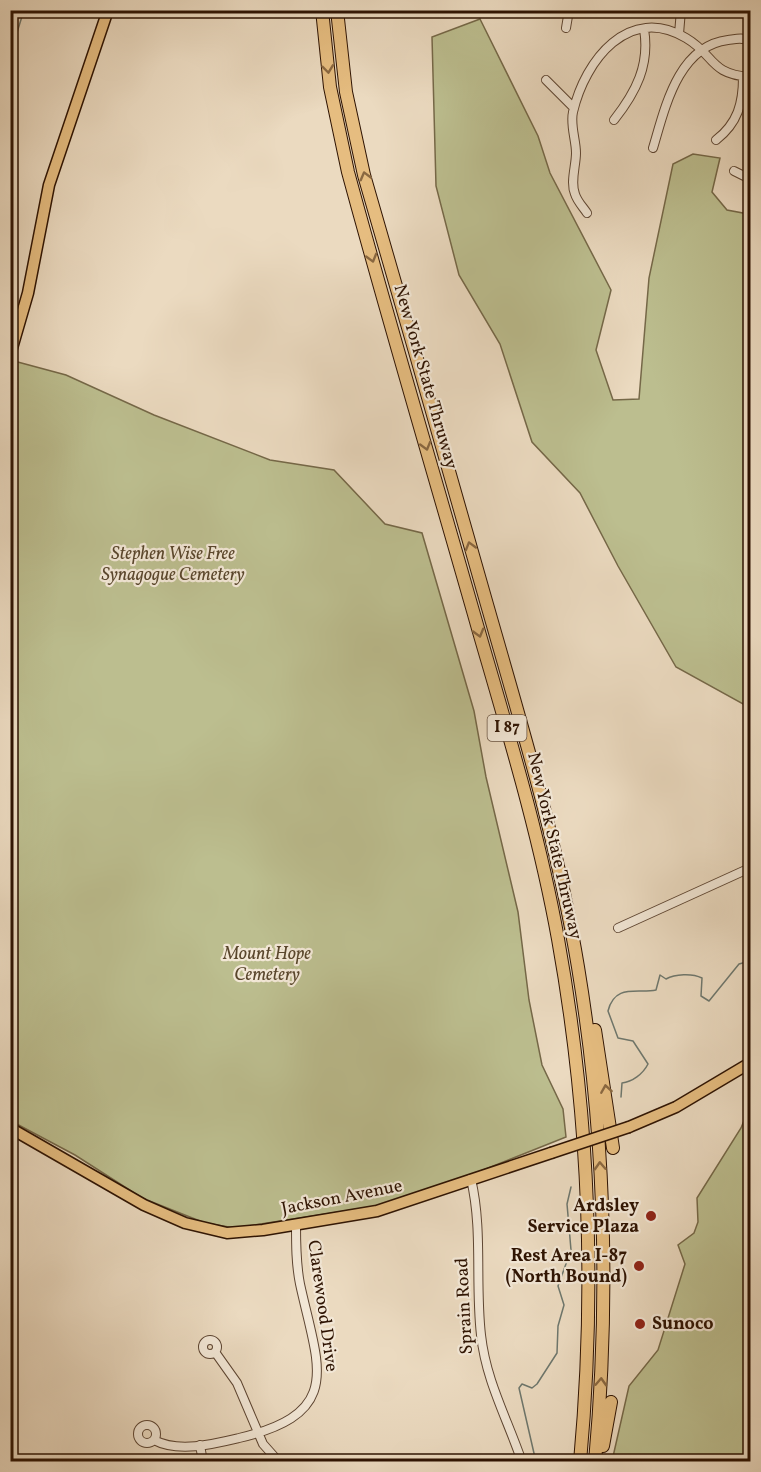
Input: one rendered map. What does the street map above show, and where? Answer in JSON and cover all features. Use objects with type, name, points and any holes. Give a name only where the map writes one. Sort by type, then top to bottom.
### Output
[{"type":"highway","name":"New York State Thruway","points":[[322,10],[330,87],[345,161],[525,792],[560,949],[579,1087],[587,1204],[588,1322],[580,1461]]},
{"type":"highway","name":"New York State Thruway","points":[[338,10],[346,92],[362,165],[537,782],[575,948],[593,1076],[603,1224],[602,1353],[595,1461]]},
{"type":"highway","points":[[575,948],[599,1051],[613,1148]]},
{"type":"highway","points":[[600,1461],[611,1402]]},
{"type":"main road","points":[[10,355],[28,293],[49,185],[108,10]]},
{"type":"main road","name":"Jackson Avenue","points":[[10,1128],[38,1142],[124,1195],[185,1223],[235,1233],[385,1209],[629,1127],[676,1107],[750,1063]]},
{"type":"street","points":[[566,28],[569,10]]},
{"type":"street","points":[[679,34],[681,10]]},
{"type":"street","points":[[614,120],[632,95],[645,67],[644,29]]},
{"type":"street","points":[[587,213],[573,188],[576,153],[574,108],[592,69],[608,44],[623,33],[644,29],[679,34],[701,51],[718,69],[747,77],[738,113],[728,131],[716,140]]},
{"type":"street","points":[[653,148],[670,91],[681,73],[701,51],[724,40],[750,41]]},
{"type":"street","points":[[546,80],[574,108]]},
{"type":"street","points":[[734,171],[750,179]]},
{"type":"street","points":[[618,928],[750,868]]},
{"type":"street","name":"Sprain Road","points":[[471,1179],[478,1223],[479,1316],[484,1358],[497,1403],[522,1461]]},
{"type":"street","name":"Clarewood Drive","points":[[154,1440],[168,1445],[200,1445],[258,1432],[279,1426],[296,1416],[310,1400],[316,1385],[315,1350],[295,1255],[296,1225]]},
{"type":"street","points":[[215,1352],[237,1383],[267,1450],[279,1461]]},
{"type":"street","points":[[200,1445],[203,1461]]},
{"type":"green space","points":[[480,19],[538,136],[550,173],[611,290],[596,350],[613,400],[639,399],[649,278],[673,164],[693,154],[720,158],[712,192],[727,210],[748,214],[750,244],[750,701],[743,704],[676,667],[618,566],[580,493],[532,442],[500,344],[459,275],[436,186],[432,37]]},
{"type":"green space","name":"Mount Hope Cemetery","points":[[14,361],[66,375],[154,415],[270,460],[334,470],[385,524],[422,533],[474,711],[486,777],[518,912],[529,1000],[542,1065],[563,1109],[566,1137],[403,1202],[235,1228],[205,1223],[142,1198],[75,1155],[11,1121],[10,371]]},
{"type":"green space","points":[[750,1106],[750,1461],[612,1461],[629,1386],[658,1350],[685,1264],[678,1245],[694,1233],[698,1222],[697,1198],[741,1128]]},
{"type":"waterway","points":[[10,55],[24,10]]},
{"type":"waterway","points":[[621,1097],[622,1083],[637,1077],[648,1064],[633,1041],[618,1038],[608,1011],[616,996],[628,992],[656,990],[660,975],[666,979],[689,975],[702,978],[701,996],[709,1001],[739,964],[750,961]]},
{"type":"waterway","points":[[536,1462],[519,1388],[522,1384],[532,1388],[537,1384],[557,1353],[558,1326],[564,1305],[558,1286],[571,1250],[567,1204],[571,1187]]},
{"type":"place","name":"Ardsley Service Plaza","points":[[651,1216]]},
{"type":"place","name":"Rest Area I-87 (North Bound)","points":[[639,1266]]},
{"type":"place","name":"Sunoco","points":[[640,1324]]},
{"type":"park label","name":"Stephen Wise Free Synagogue Cemetery","points":[[173,564]]}]
